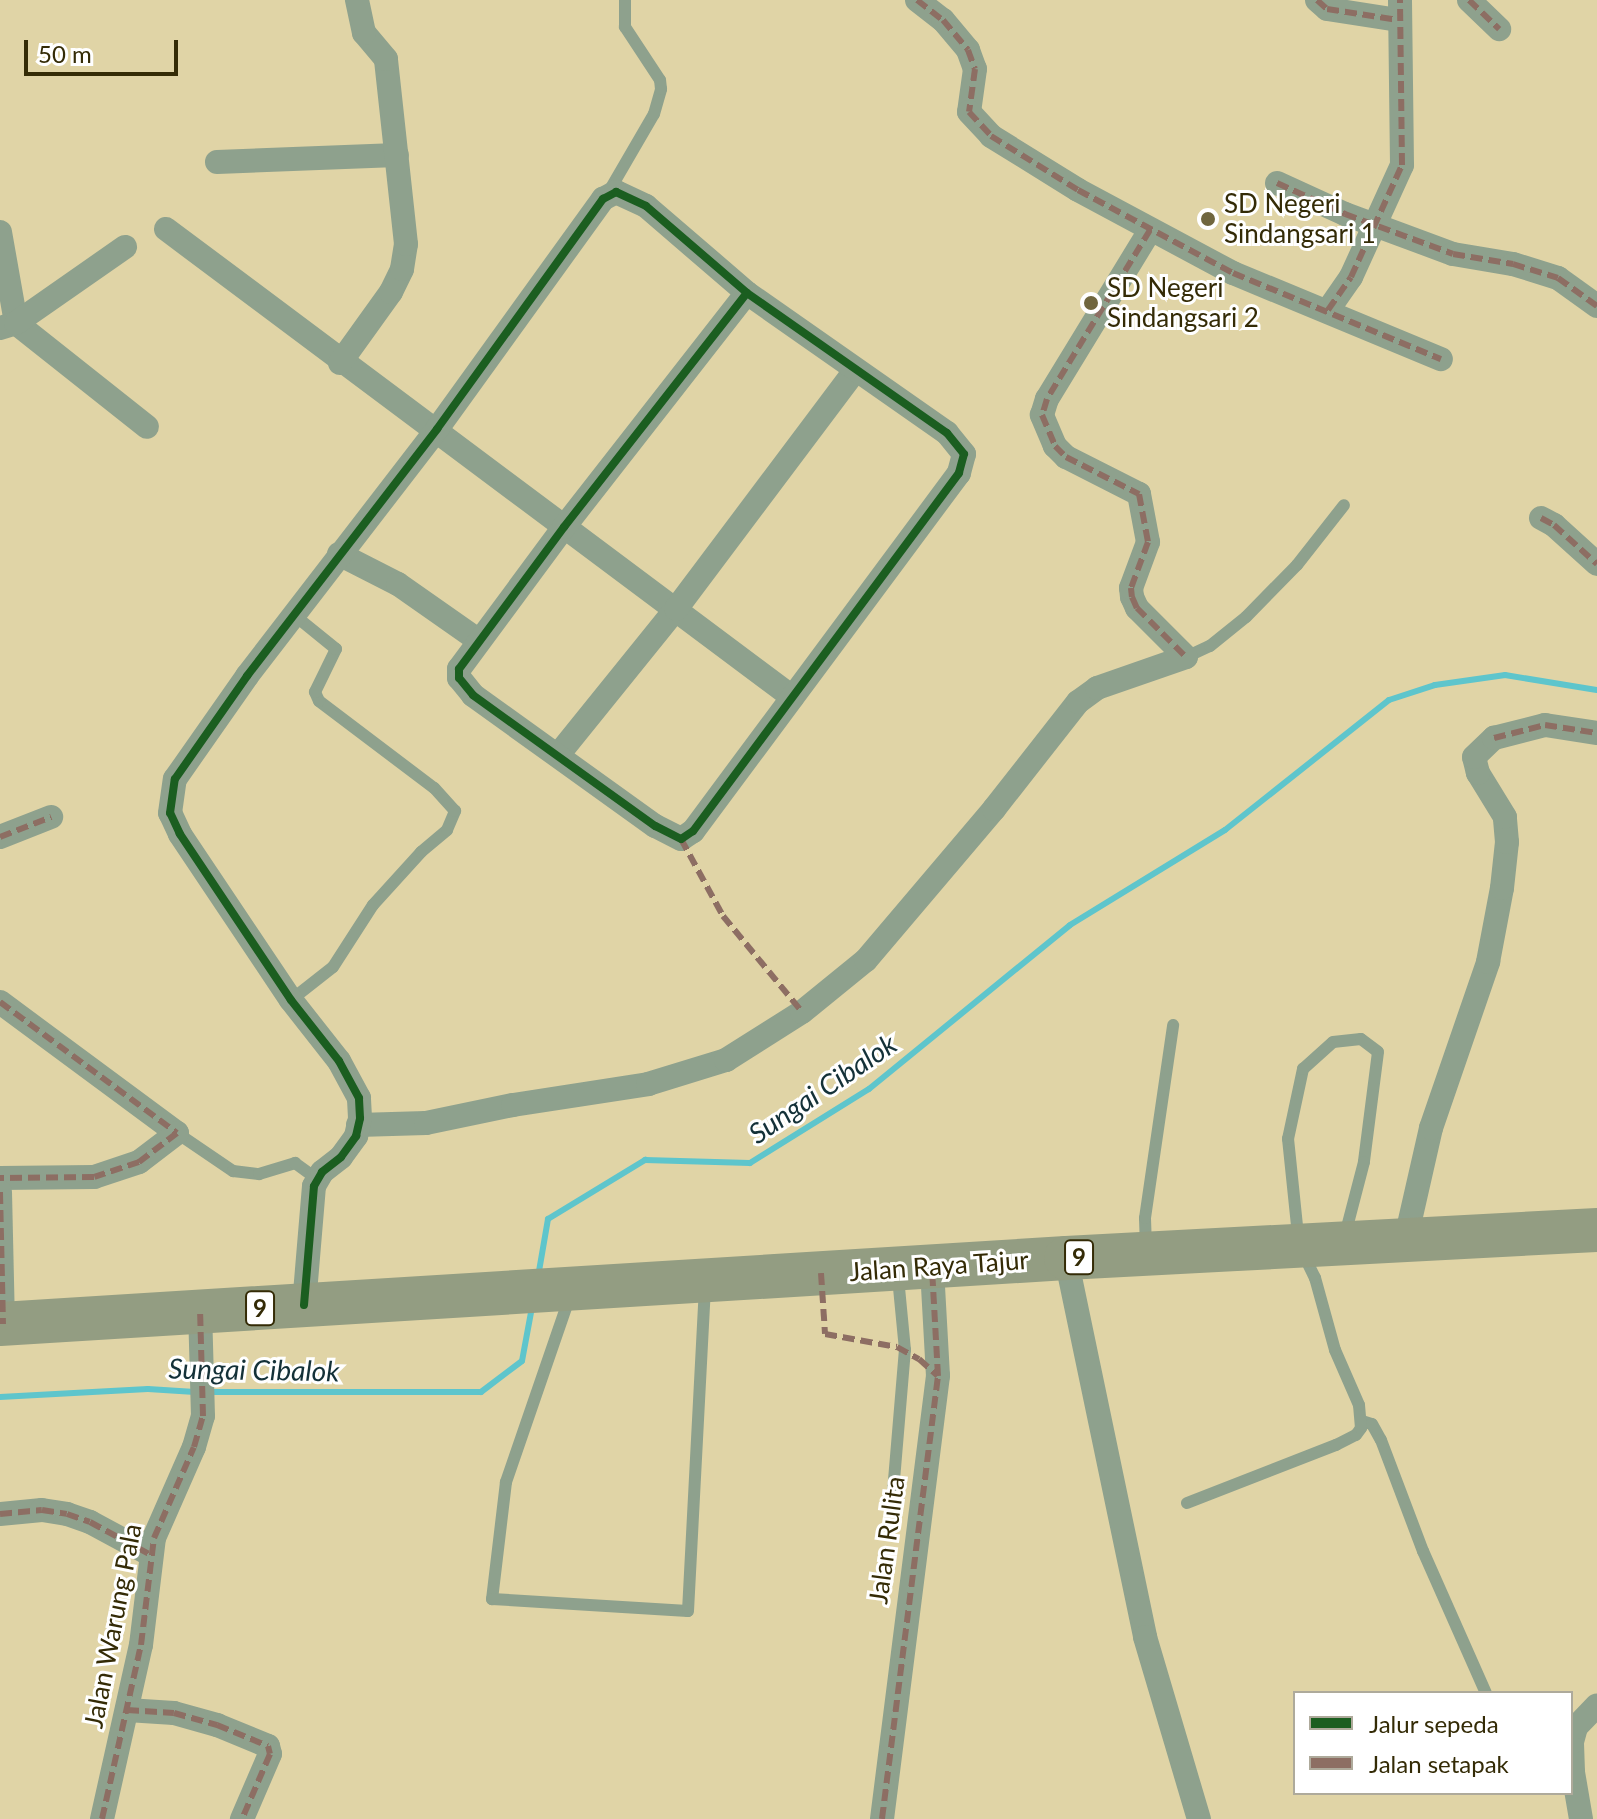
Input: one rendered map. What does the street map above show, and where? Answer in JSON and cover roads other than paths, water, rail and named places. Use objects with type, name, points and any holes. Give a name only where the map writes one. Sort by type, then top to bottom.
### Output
[{"type":"highway","name":"Jalan Raya Tajur","points":[[551,1290],[1406,1238],[1597,1230]]},
{"type":"highway","name":"9","points":[[2,1324],[551,1290]]},
{"type":"street","points":[[340,363],[383,307],[402,269],[406,229],[386,59],[364,33],[357,0]]},
{"type":"street","points":[[917,0],[943,20],[972,58],[975,69],[969,112],[980,127],[1078,190],[1251,281],[1328,310],[1441,359]]},
{"type":"street","points":[[1317,0],[1327,9],[1399,10],[1402,165],[1351,277],[1328,310]]},
{"type":"street","points":[[1469,0],[1499,29]]},
{"type":"street","points":[[217,162],[397,155]]},
{"type":"street","points":[[1277,183],[1453,254],[1502,262],[1558,278],[1597,306]]},
{"type":"street","points":[[304,1305],[317,1179],[351,1144],[358,1125],[359,1098],[350,1078],[291,1000],[180,834],[170,813],[169,801],[180,771],[293,614],[437,429],[608,193],[619,193],[646,206],[747,293],[947,433],[961,447],[964,460],[959,473],[693,831],[681,839],[655,826],[465,688],[459,678],[459,669],[564,527],[747,293]]},
{"type":"street","points":[[166,229],[340,363],[437,429],[792,697]]},
{"type":"street","points":[[358,1125],[426,1123],[664,1080],[726,1060],[802,1012],[866,960],[994,809],[1078,702],[1107,684],[1186,657],[1137,608],[1132,597],[1131,588],[1148,542],[1139,494],[1066,457],[1055,446],[1042,415],[1047,399],[1150,230]]},
{"type":"street","points":[[0,232],[8,325],[147,427]]},
{"type":"street","points":[[8,325],[125,247]]},
{"type":"street","points":[[558,755],[676,609],[855,371]]},
{"type":"street","points":[[1541,518],[1554,525],[1597,564]]},
{"type":"street","points":[[339,554],[398,584],[478,640]]},
{"type":"street","points":[[1406,1238],[1431,1128],[1488,962],[1504,874],[1505,817],[1478,773],[1474,757],[1494,738],[1545,725],[1597,733]]},
{"type":"street","points":[[0,837],[51,817]]},
{"type":"street","points":[[0,1002],[177,1133],[139,1162],[94,1177],[0,1178]]},
{"type":"street","points":[[0,1192],[4,1224],[2,1324]]},
{"type":"street","points":[[1066,1258],[1145,1637],[1199,1819]]},
{"type":"street","name":"Jalan Rulita","points":[[882,1819],[938,1376],[915,1269]]},
{"type":"street","name":"Jalan Warung Pala","points":[[102,1819],[141,1645],[151,1555],[159,1522],[197,1439],[204,1392],[200,1311]]},
{"type":"street","points":[[0,1514],[42,1510],[67,1514],[90,1522],[151,1555]]},
{"type":"street","points":[[1573,1738],[1576,1727],[1597,1705]]},
{"type":"street","points":[[127,1710],[174,1713],[217,1725],[268,1746],[270,1754],[242,1819]]},
{"type":"street","points":[[1573,1772],[1581,1819]]},
{"type":"lane","points":[[608,193],[654,114],[661,89],[660,80],[625,27],[625,0]]},
{"type":"lane","points":[[1186,657],[1228,634],[1297,565],[1344,505]]},
{"type":"lane","points":[[291,1000],[333,967],[373,905],[421,852],[447,830],[455,811],[434,788],[319,701],[315,692],[336,649],[293,614]]},
{"type":"lane","points":[[1147,1255],[1145,1218],[1173,1025]]},
{"type":"lane","points":[[1187,1503],[1346,1441],[1356,1435],[1362,1421],[1324,1316],[1315,1278],[1299,1245],[1288,1139],[1303,1069],[1333,1042],[1361,1039],[1378,1052],[1364,1162],[1343,1243]]},
{"type":"lane","points":[[177,1133],[233,1171],[259,1174],[295,1163],[317,1179]]},
{"type":"lane","points":[[893,1492],[915,1269]]},
{"type":"lane","points":[[551,1290],[506,1482],[492,1599],[688,1611],[705,1280]]},
{"type":"lane","points":[[1362,1421],[1372,1424],[1381,1440],[1423,1551],[1485,1691]]},
{"type":"waterway","name":"Sungai Cibalok","points":[[538,1277],[548,1219],[645,1160],[750,1163],[869,1089],[1070,925],[1225,830],[1389,700],[1435,685],[1505,675],[1597,690]]},
{"type":"waterway","name":"Sungai Cibalok","points":[[207,1392],[481,1392],[522,1361],[532,1307]]},
{"type":"waterway","name":"Sungai Cibalok","points":[[0,1397],[148,1389],[195,1392]]},
{"type":"place","name":"SD Negeri Sindangsari 1","points":[[1208,219]]},
{"type":"place","name":"SD Negeri Sindangsari 2","points":[[1091,303]]}]
